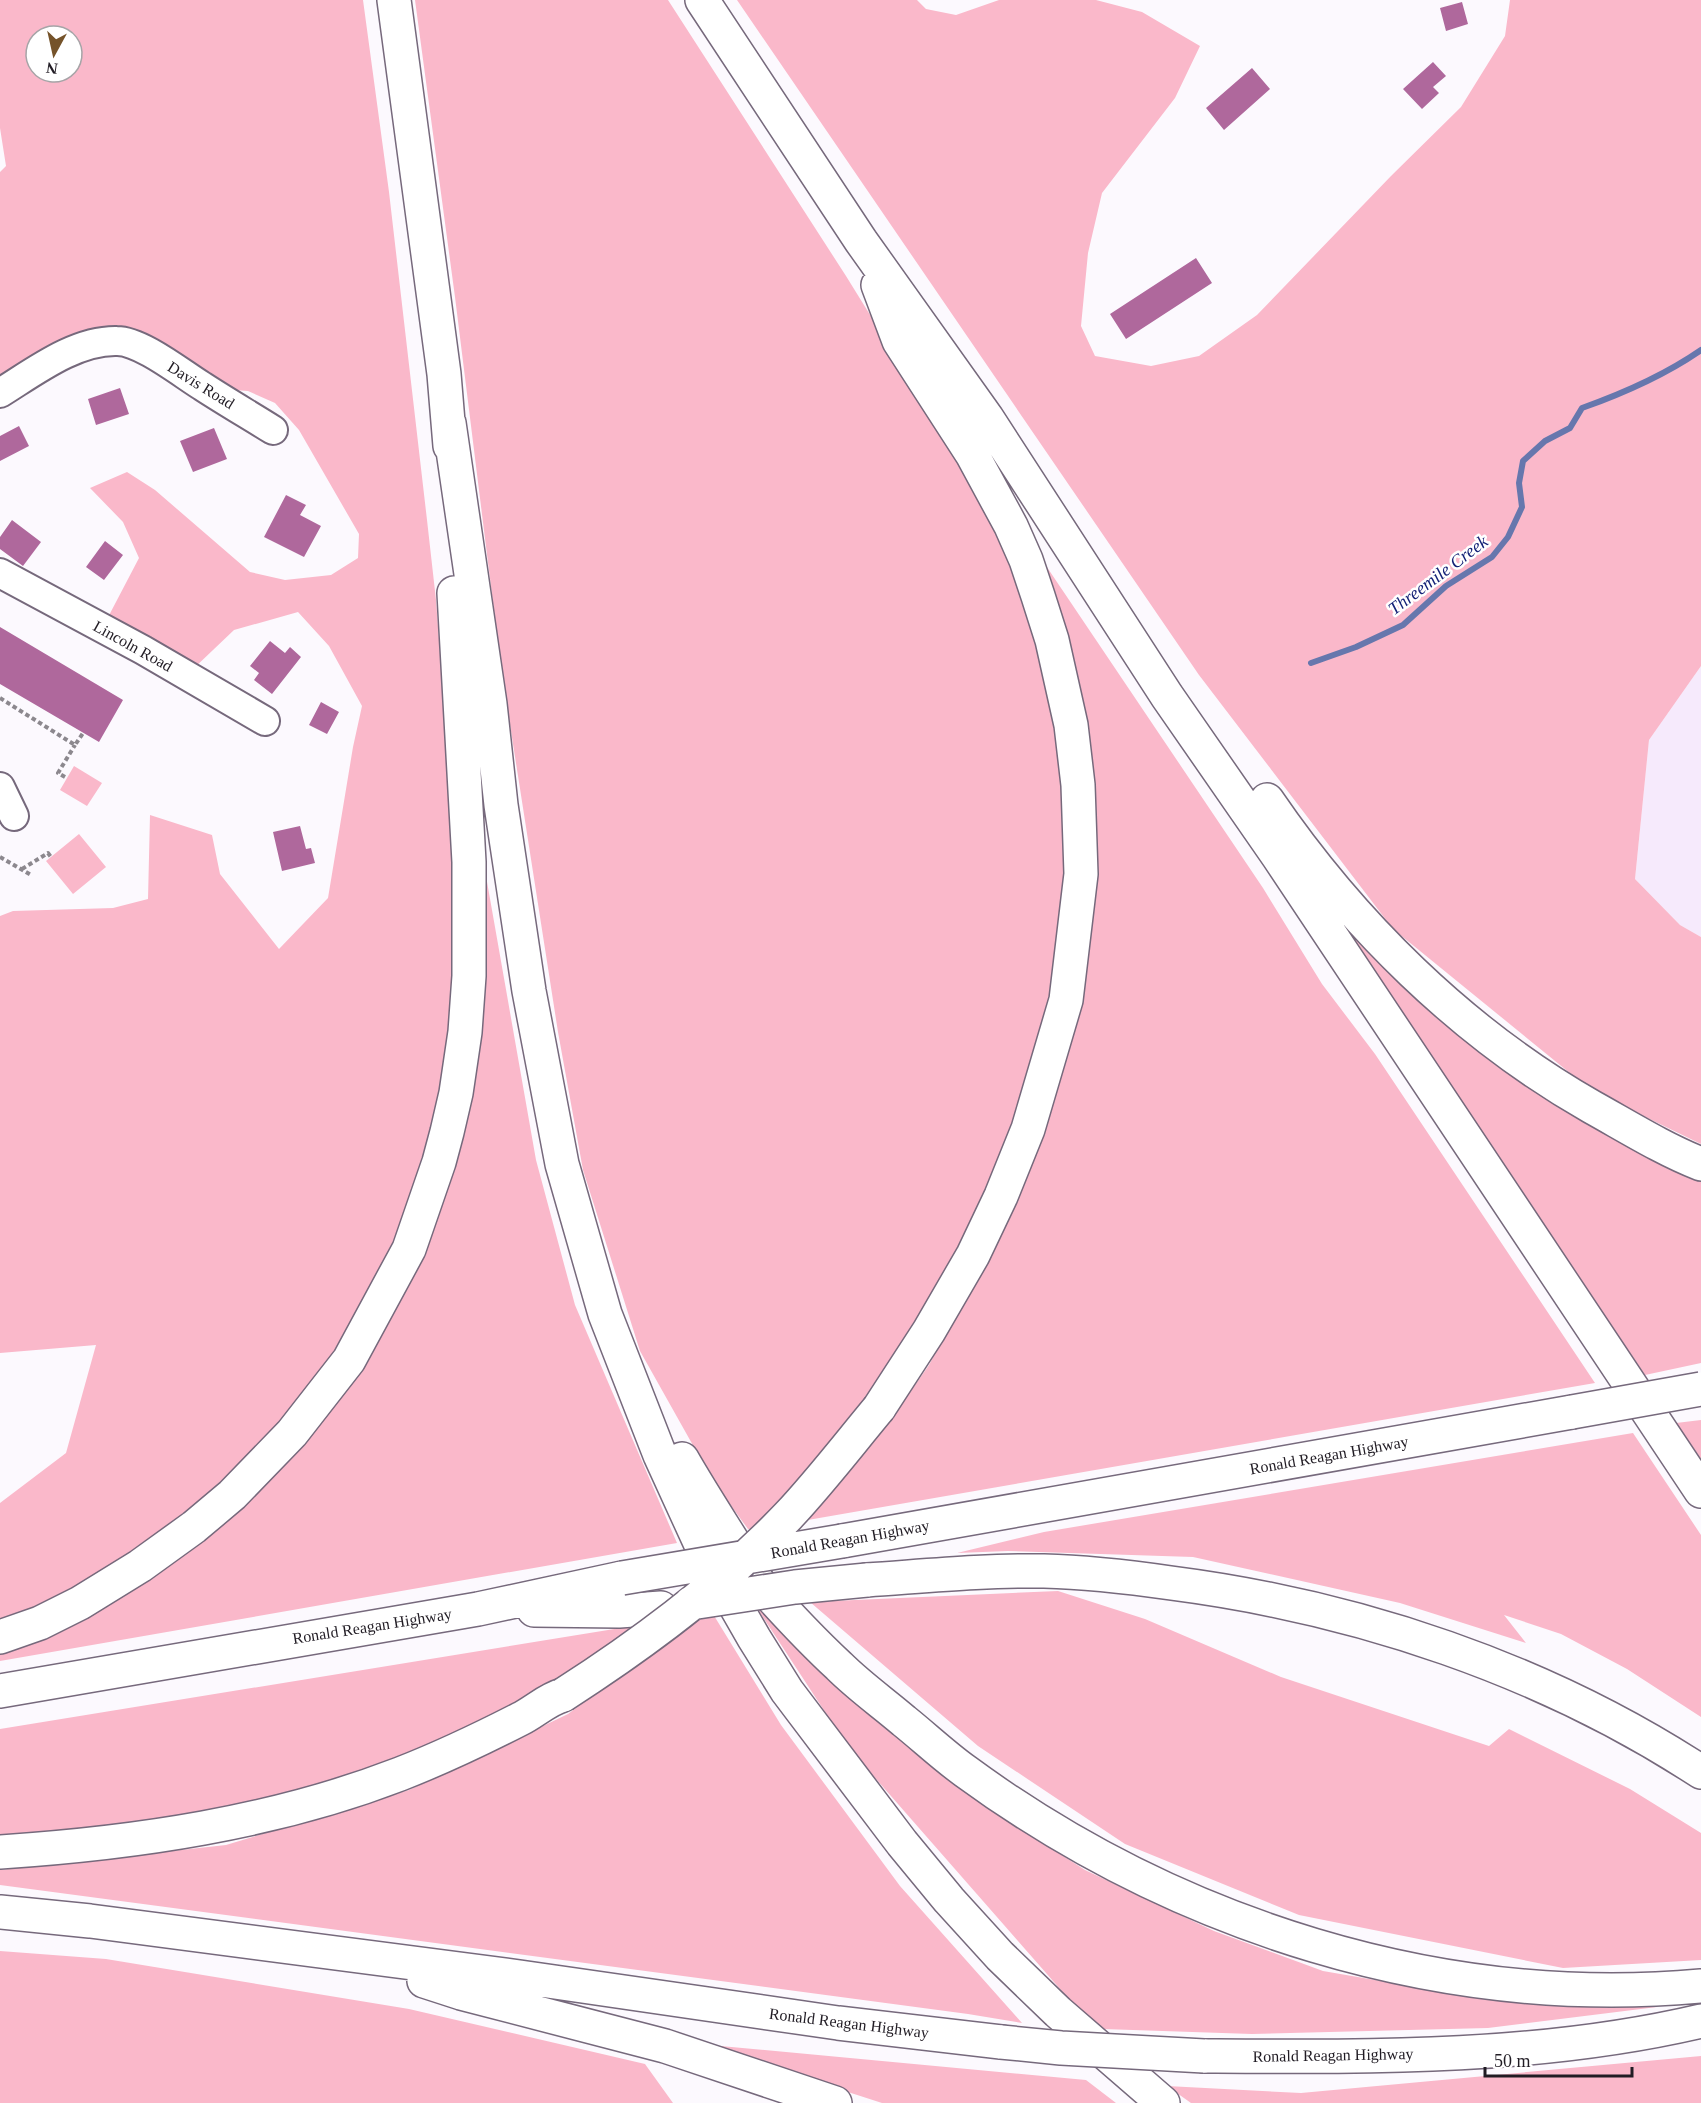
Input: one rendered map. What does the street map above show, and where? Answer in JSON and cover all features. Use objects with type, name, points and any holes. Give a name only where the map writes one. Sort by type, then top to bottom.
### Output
[{"type":"highway","points":[[394,0],[442,354],[449,423],[490,704],[501,805],[536,1026],[562,1164],[600,1297],[625,1366],[660,1455],[704,1549],[733,1604],[787,1691],[902,1843],[949,1900],[1000,1956],[1058,2012],[1163,2103]]},
{"type":"highway","points":[[702,0],[861,241],[987,418],[1174,706],[1278,856],[1701,1491]]},
{"type":"highway","points":[[0,1852],[73,1847],[192,1830],[318,1802],[441,1757],[523,1718],[563,1695],[678,1616],[788,1516],[879,1408],[929,1331],[973,1255],[1001,1196],[1028,1129],[1066,1000],[1081,874],[1078,785],[1071,725],[1052,640],[1026,560],[1011,526],[972,454],[899,341],[861,241]]},
{"type":"highway","points":[[0,1637],[40,1623],[90,1597],[140,1566],[194,1527],[232,1495],[291,1433],[349,1360],[409,1249],[439,1162],[456,1093],[465,1032],[469,976],[469,862],[454,585],[449,423]]},
{"type":"highway","points":[[1136,647],[1215,728],[1285,826],[1335,890],[1384,944],[1458,1013],[1568,1094],[1637,1134],[1701,1164]]},
{"type":"highway","points":[[625,1366],[758,1581],[840,1667],[963,1770],[1054,1830],[1145,1880],[1222,1915],[1321,1948],[1370,1961],[1490,1983],[1550,1988],[1628,1989],[1701,1986]]},
{"type":"highway","name":"Ronald Reagan Highway","points":[[0,1691],[478,1609],[622,1578],[1701,1389]]},
{"type":"highway","points":[[478,1609],[619,1611],[661,1608],[795,1587],[967,1573],[1045,1571],[1133,1578],[1221,1589],[1317,1610],[1404,1634],[1512,1674],[1604,1715],[1664,1748],[1701,1772]]},
{"type":"highway","name":"Ronald Reagan Highway","points":[[0,1912],[90,1921],[520,1977],[838,2024],[1071,2049],[1204,2056],[1486,2052],[1663,2030],[1701,2021]]},
{"type":"highway","points":[[348,1956],[461,1993],[664,2046],[835,2103]]},
{"type":"street","name":"Davis Road","points":[[0,393],[78,349],[99,342],[127,342],[153,354],[273,430]]},
{"type":"street","name":"Lincoln Road","points":[[0,573],[143,650],[265,721]]},
{"type":"street","points":[[0,787],[14,816]]},
{"type":"path","points":[[0,698],[75,745]]},
{"type":"path","points":[[65,777],[58,773],[83,733]]},
{"type":"path","points":[[22,869],[48,853],[51,857]]},
{"type":"path","points":[[0,856],[31,875]]},
{"type":"shaded area","points":[[0,0],[363,0],[389,192],[436,600],[454,852],[455,975],[442,1091],[409,1206],[369,1298],[330,1361],[281,1425],[224,1487],[144,1549],[36,1611],[0,1625],[0,1503],[66,1453],[96,1345],[0,1353],[0,916],[13,911],[113,908],[148,899],[150,815],[212,835],[220,874],[279,949],[328,898],[362,706],[329,646],[298,612],[234,630],[192,670],[105,623],[139,558],[123,522],[90,488],[127,472],[155,490],[250,572],[285,580],[331,575],[358,558],[359,534],[299,430],[275,403],[248,391],[221,389],[146,341],[0,382],[0,172],[6,166],[0,128]]},
{"type":"shaded area","points":[[415,0],[668,0],[846,276],[950,444],[1019,580],[1063,750],[1068,825],[1053,992],[1001,1168],[947,1282],[875,1396],[758,1530],[748,1529],[713,1481],[640,1351],[583,1170],[558,1032],[501,667]]},
{"type":"shaded area","points":[[737,0],[917,0],[926,9],[956,15],[999,0],[1096,0],[1142,12],[1200,46],[1175,98],[1102,193],[1088,253],[1081,326],[1095,356],[1151,366],[1199,356],[1257,315],[1461,107],[1505,36],[1510,0],[1701,0],[1701,666],[1649,740],[1635,879],[1680,925],[1701,937],[1701,1144],[1592,1091],[1393,929],[1199,675]]},
{"type":"shaded area","points":[[1028,539],[1263,888],[1322,984],[1375,1054],[1595,1383],[802,1521],[892,1418],[929,1365],[1001,1230],[1036,1144],[1079,1015],[1092,888],[1094,776],[1076,671]]},
{"type":"shaded area","points":[[1701,666],[1701,937],[1680,925],[1635,879],[1649,740]]},
{"type":"shaded area","points":[[74,766],[102,783],[87,806],[60,790]]},
{"type":"shaded area","points":[[79,834],[106,867],[73,894],[46,861]]},
{"type":"shaded area","points":[[483,859],[536,1160],[575,1305],[677,1543],[0,1661],[0,1654],[81,1621],[165,1569],[268,1478],[420,1255]]},
{"type":"shaded area","points":[[1338,914],[1582,1120],[1701,1181],[1701,1363],[1645,1375],[1432,1060]]},
{"type":"shaded area","points":[[1701,1420],[1701,1459],[1676,1423]]},
{"type":"shaded area","points":[[1633,1433],[1701,1535],[1701,1717],[1627,1669],[1561,1634],[1504,1615],[1526,1643],[1400,1603],[1193,1557],[1008,1551],[957,1553],[1044,1532]]},
{"type":"shaded area","points":[[1058,1591],[1145,1619],[1281,1677],[1489,1746],[1509,1729],[1630,1789],[1701,1833],[1701,1960],[1563,1968],[1299,1915],[1125,1844],[978,1746],[810,1602]]},
{"type":"shaded area","points":[[757,1608],[769,1608],[808,1655],[938,1772],[1085,1870],[1214,1931],[1323,1971],[1485,1999],[1657,2007],[1488,2028],[1252,2034],[1103,2029],[1082,2014],[848,1747]]},
{"type":"shaded area","points":[[713,1614],[781,1725],[900,1886],[1022,2023],[0,1885],[0,1870],[226,1845],[409,1790],[568,1714],[697,1615]]},
{"type":"shaded area","points":[[645,1624],[460,1739],[252,1807],[0,1841],[0,1729]]},
{"type":"shaded area","points":[[0,1951],[106,1959],[409,2009],[645,2064],[673,2103],[0,2103]]},
{"type":"shaded area","points":[[699,2044],[1086,2080],[1116,2103],[882,2103]]},
{"type":"shaded area","points":[[1701,2056],[1701,2103],[1191,2103],[1167,2086],[1301,2093]]},
{"type":"building","points":[[1462,2],[1468,24],[1446,31],[1440,8]]},
{"type":"building","points":[[1433,62],[1446,76],[1433,87],[1439,93],[1422,109],[1403,89]]},
{"type":"building","points":[[1252,68],[1270,89],[1224,130],[1206,108]]},
{"type":"building","points":[[1196,258],[1212,283],[1126,339],[1110,314]]},
{"type":"building","points":[[120,388],[129,414],[96,425],[88,399]]},
{"type":"building","points":[[19,426],[29,446],[0,461],[0,436]]},
{"type":"building","points":[[214,428],[227,459],[193,472],[180,441]]},
{"type":"building","points":[[286,495],[306,505],[300,515],[321,526],[304,557],[264,537]]},
{"type":"building","points":[[12,520],[41,542],[23,566],[0,549],[0,537]]},
{"type":"building","points":[[105,541],[123,555],[104,580],[86,567]]},
{"type":"building","points":[[0,627],[123,700],[99,742],[0,684]]},
{"type":"building","points":[[270,641],[285,653],[290,647],[301,657],[272,694],[254,680],[259,673],[250,666]]},
{"type":"building","points":[[321,702],[339,712],[327,734],[309,725]]},
{"type":"building","points":[[300,826],[306,849],[311,848],[315,863],[282,871],[273,832]]},
{"type":"waterway","name":"Threemile Creek","points":[[1311,663],[1356,647],[1403,625],[1446,586],[1492,557],[1508,537],[1522,507],[1519,483],[1523,461],[1545,441],[1570,428],[1582,408],[1644,383],[1701,350]]}]
